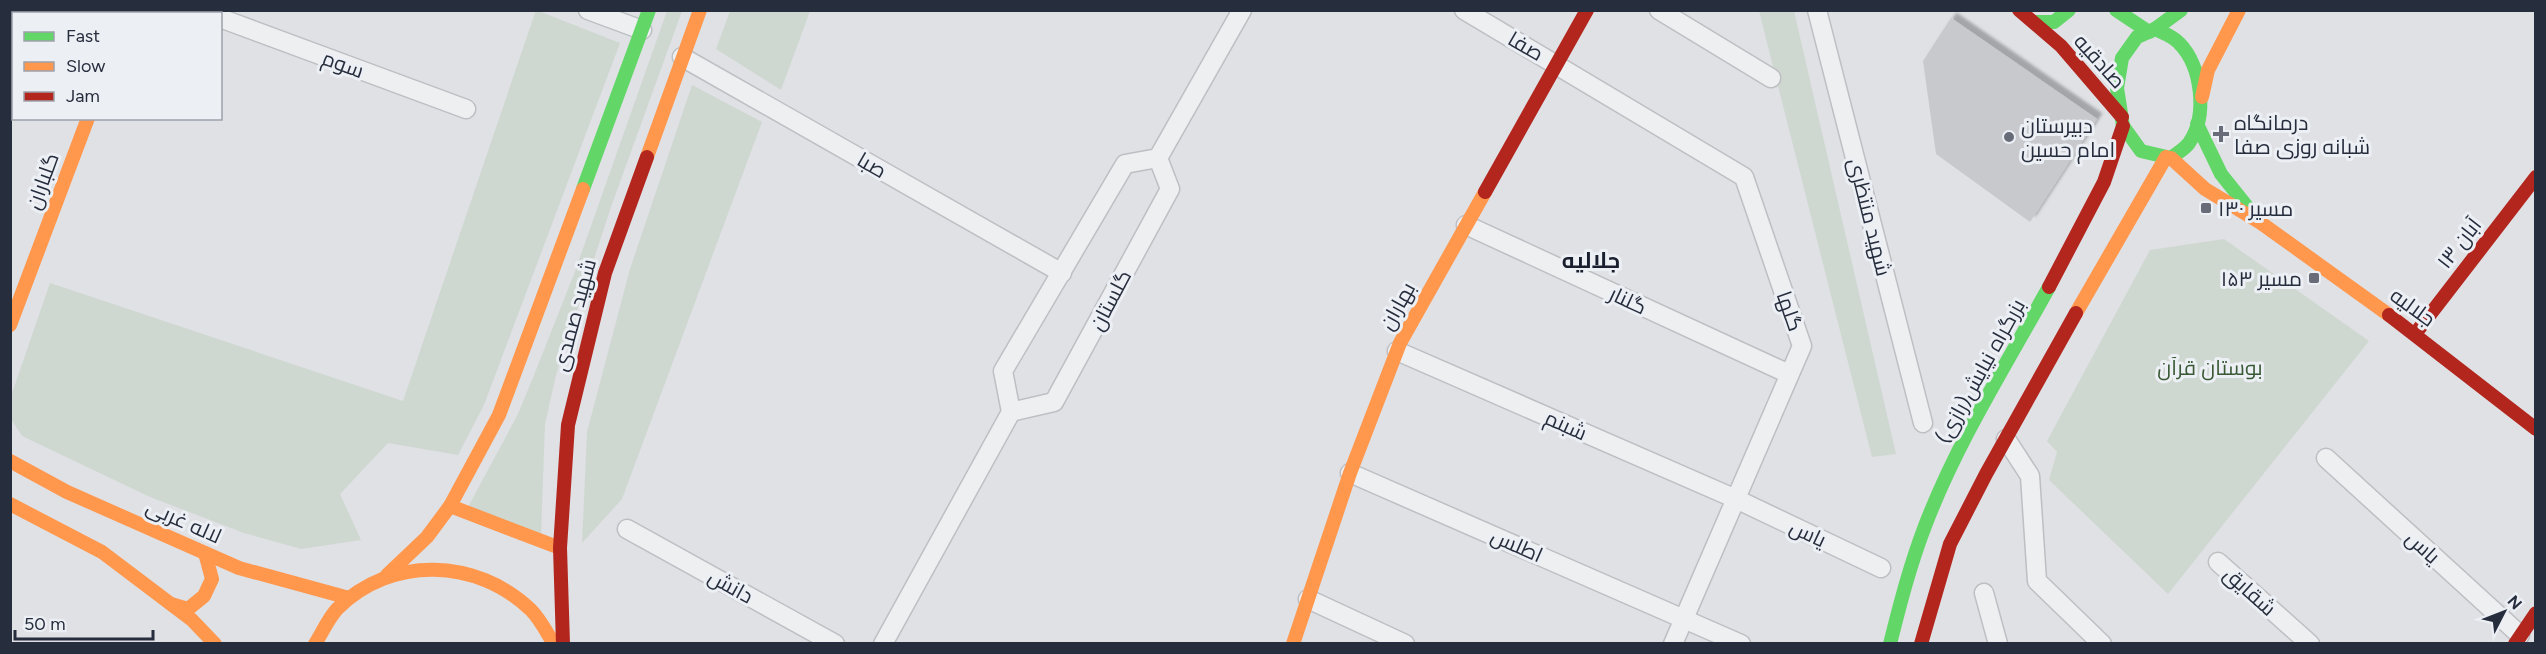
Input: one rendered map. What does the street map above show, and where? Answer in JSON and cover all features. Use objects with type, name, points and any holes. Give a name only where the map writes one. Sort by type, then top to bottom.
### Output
[{"type":"main road","name":"شهید صمدی","points":[[387,575],[427,537],[450,506],[499,415],[649,10]]},
{"type":"main road","name":"شهید صمدی","points":[[563,644],[560,548],[568,425],[605,273],[700,10]]},
{"type":"main road","name":"بهاران","points":[[1293,644],[1350,473],[1397,351],[1587,10]]},
{"type":"main road","name":"صادقیه","points":[[2019,10],[2035,22],[2095,82],[2123,122]]},
{"type":"main road","points":[[2035,22],[2048,24],[2063,18],[2069,10]]},
{"type":"main road","points":[[2116,10],[2152,31],[2178,42],[2193,60],[2200,105]]},
{"type":"main road","points":[[2181,10],[2152,31],[2137,37],[2122,58],[2117,88],[2123,122],[2141,151],[2169,157],[2205,189],[2261,223]]},
{"type":"main road","points":[[1921,644],[1950,544],[2134,210],[2169,157],[2188,144],[2197,124],[2208,70],[2240,10]]},
{"type":"main road","name":"گلباران","points":[[10,325],[87,120]]},
{"type":"main road","name":"بزرگراه نیایش(رازی)","points":[[1890,644],[1897,604],[1920,535],[1966,437],[2035,315],[2102,188],[2123,122]]},
{"type":"main road","points":[[2197,124],[2221,174],[2261,223]]},
{"type":"main road","name":"۱۳ آبان","points":[[2415,334],[2535,177]]},
{"type":"main road","name":"جلالیه","points":[[2261,223],[2415,334],[2535,429]]},
{"type":"main road","name":"لاله غربی","points":[[10,461],[67,492],[239,568],[349,597]]},
{"type":"main road","points":[[10,504],[102,552],[192,620],[215,644]]},
{"type":"main road","points":[[450,506],[560,548]]},
{"type":"main road","points":[[171,604],[188,609],[204,596],[212,579],[205,553]]},
{"type":"main road","points":[[315,644],[321,631],[349,597],[387,575],[431,567],[474,573],[513,592],[545,624],[554,644]]},
{"type":"main road","points":[[2517,639],[2534,616]]},
{"type":"street","points":[[588,10],[642,30]]},
{"type":"street","points":[[883,644],[1011,412],[1003,371],[1125,164],[1158,158],[1242,10]]},
{"type":"street","name":"صفا","points":[[1464,10],[1557,64]]},
{"type":"street","points":[[1659,10],[1770,78]]},
{"type":"street","name":"شهید منتظری","points":[[1817,10],[1923,423]]},
{"type":"street","name":"سوم","points":[[222,19],[466,109]]},
{"type":"street","name":"صبا","points":[[682,57],[1062,273]]},
{"type":"street","name":"گلها","points":[[1557,64],[1744,177],[1802,346],[1673,644]]},
{"type":"street","name":"گلستان","points":[[1011,412],[1054,402],[1170,189],[1158,158]]},
{"type":"street","name":"گلنار","points":[[1466,225],[1789,374]]},
{"type":"street","name":"شبنم","points":[[1397,351],[1736,499]]},
{"type":"street","points":[[2006,439],[2030,476],[2037,581],[2102,644]]},
{"type":"street","name":"یاس","points":[[2326,458],[2517,639]]},
{"type":"street","name":"اطلس","points":[[1350,473],[1741,644]]},
{"type":"street","name":"یاس","points":[[1736,499],[1881,568]]},
{"type":"street","name":"دانش","points":[[627,529],[835,644]]},
{"type":"street","name":"شقایق","points":[[2218,562],[2310,644]]},
{"type":"street","points":[[1984,593],[1998,644]]},
{"type":"street","points":[[1308,598],[1405,644]]},
{"type":"green space","points":[[536,10],[620,43],[484,405],[458,455],[388,443],[340,494],[361,540],[301,549],[244,533],[150,497],[22,436],[11,419],[11,396],[50,283],[403,401]]},
{"type":"green space","points":[[667,11],[682,11],[611,207],[556,375],[545,424],[541,536],[468,507],[518,414],[534,375],[574,274]]},
{"type":"green space","points":[[730,11],[810,11],[781,90],[716,49]]},
{"type":"green space","points":[[1759,11],[1794,11],[1896,454],[1872,457]]},
{"type":"green space","points":[[692,85],[762,122],[622,499],[582,543],[587,432],[630,269]]},
{"type":"green space","name":"بوستان قرآن","points":[[2224,239],[2369,341],[2168,594],[2049,480],[2057,452],[2047,441],[2150,250]]},
{"type":"building","name":"دبیرستان امام حسین","points":[[1951,18],[2097,119],[2030,222],[1936,154],[1923,61]]},
{"type":"traffic: fast","points":[[583,189],[649,10]]},
{"type":"traffic: fast","points":[[2035,22],[2054,22],[2069,10]]},
{"type":"traffic: fast","points":[[2116,10],[2149,32]]},
{"type":"traffic: fast","points":[[2155,29],[2181,10]]},
{"type":"traffic: fast","points":[[2155,29],[2174,38],[2187,53],[2200,91],[2199,119],[2195,132],[2187,145],[2171,158],[2141,151],[2123,126],[2117,88],[2122,58],[2137,37],[2155,29]]},
{"type":"traffic: fast","points":[[2197,124],[2221,174],[2249,209]]},
{"type":"traffic: fast","points":[[1890,644],[1915,555],[1938,495],[1983,404],[2049,287]]},
{"type":"traffic: slow","points":[[647,157],[700,10]]},
{"type":"traffic: slow","points":[[2202,97],[2208,70],[2239,10]]},
{"type":"traffic: slow","points":[[10,325],[87,120]]},
{"type":"traffic: slow","points":[[2076,313],[2166,157]]},
{"type":"traffic: slow","points":[[2171,158],[2205,189],[2261,223],[2389,315]]},
{"type":"traffic: slow","points":[[387,575],[427,537],[450,506],[499,415],[583,189]]},
{"type":"traffic: slow","points":[[1293,644],[1350,473],[1400,343],[1485,192]]},
{"type":"traffic: slow","points":[[10,461],[67,492],[239,568],[349,598]]},
{"type":"traffic: slow","points":[[10,504],[102,552],[192,620],[215,644]]},
{"type":"traffic: slow","points":[[450,506],[560,548]]},
{"type":"traffic: slow","points":[[171,604],[188,609],[204,596],[212,579],[205,553]]},
{"type":"traffic: slow","points":[[315,644],[337,609],[359,591],[382,579],[408,572],[434,570],[460,573],[485,580],[509,593],[531,610],[554,644]]},
{"type":"traffic: jam","points":[[1485,192],[1587,10]]},
{"type":"traffic: jam","points":[[2019,10],[2061,46],[2122,117]]},
{"type":"traffic: jam","points":[[2049,287],[2104,182],[2123,126]]},
{"type":"traffic: jam","points":[[563,644],[560,548],[568,425],[605,273],[647,157]]},
{"type":"traffic: jam","points":[[2415,334],[2536,177]]},
{"type":"traffic: jam","points":[[1921,644],[1950,544],[1986,474],[2076,313]]},
{"type":"traffic: jam","points":[[2389,315],[2536,429]]},
{"type":"traffic: jam","points":[[2515,644],[2536,613]]},
{"type":"place","name":"درمانگاه شبانه روزی صفا","points":[[2221,134]]},
{"type":"place","name":"دبیرستان امام حسین","points":[[2009,137]]},
{"type":"place","name":"مسیر ۱۳۰","points":[[2206,208]]},
{"type":"place","name":"مسیر ۱۵۳","points":[[2314,278]]},
{"type":"district","name":"جلالیه","points":[[1591,260]]}]
